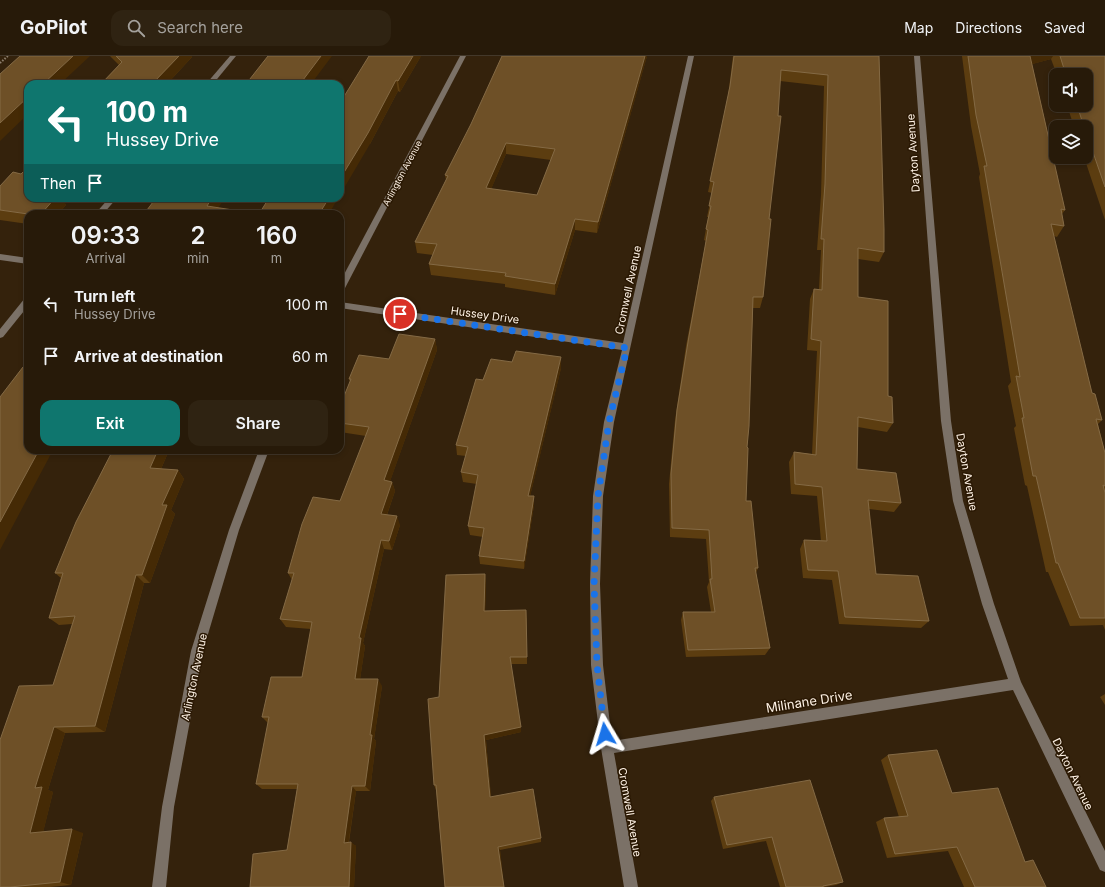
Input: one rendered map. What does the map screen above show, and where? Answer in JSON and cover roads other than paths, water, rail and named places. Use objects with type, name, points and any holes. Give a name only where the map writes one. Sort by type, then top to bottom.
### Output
[{"type":"street","points":[[212,80],[233,56]]},
{"type":"street","name":"Arlington Avenue","points":[[344,282],[464,56]]},
{"type":"street","name":"Cromwell Avenue","points":[[631,887],[607,748],[597,665],[594,584],[598,496],[609,422],[627,348],[691,56]]},
{"type":"street","name":"Dayton Avenue","points":[[917,56],[946,421],[957,494],[988,604],[1016,684],[1105,865]]},
{"type":"street","points":[[102,210],[110,202]]},
{"type":"street","points":[[0,257],[24,260]]},
{"type":"street","points":[[0,335],[24,305]]},
{"type":"street","name":"Hussey Drive","points":[[344,306],[627,348]]},
{"type":"street","name":"Arlington Avenue","points":[[159,887],[168,807],[197,651],[234,530],[262,454]]},
{"type":"street","name":"Milinane Drive","points":[[607,748],[1016,684]]}]
